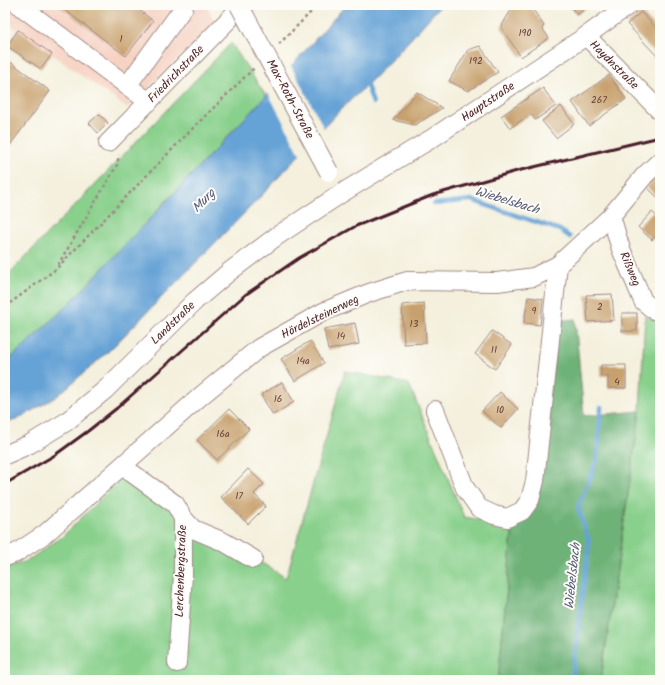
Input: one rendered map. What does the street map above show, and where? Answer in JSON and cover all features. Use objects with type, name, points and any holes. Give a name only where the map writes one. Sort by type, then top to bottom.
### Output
[{"type":"street","points":[[19,5],[149,102]]},
{"type":"street","points":[[127,86],[184,7],[182,5]]},
{"type":"street","name":"Max-Roth-Straße","points":[[239,5],[329,172],[342,193]]},
{"type":"street","name":"Friedrichstraße","points":[[108,143],[243,5]]},
{"type":"street","name":"Hauptstraße","points":[[342,193],[431,139],[586,36],[629,5]]},
{"type":"street","name":"Haydnstraße","points":[[586,36],[660,111]]},
{"type":"street","name":"Hördelsteinerweg","points":[[122,466],[202,395],[259,348],[323,312],[369,293],[407,281],[497,282],[534,277],[558,265],[611,216],[645,175],[660,161]]},
{"type":"street","name":"Landstraße","points":[[5,455],[30,444],[66,422],[105,390],[195,301],[229,272],[277,236],[342,193]]},
{"type":"street","name":"Rißweg","points":[[611,216],[621,249],[644,301],[654,310],[660,312]]},
{"type":"street","points":[[434,410],[465,488],[479,508],[494,515],[507,518],[522,511],[530,500],[535,481],[558,265]]},
{"type":"street","points":[[5,557],[16,553],[45,534],[122,466]]},
{"type":"street","name":"Lerchenbergstraße","points":[[122,466],[175,504],[183,518],[183,575],[177,663]]},
{"type":"street","points":[[183,518],[193,529],[224,542],[253,559]]},
{"type":"path","points":[[279,44],[318,5]]},
{"type":"path","points":[[5,307],[56,269],[189,132],[256,66]]},
{"type":"path","points":[[56,269],[117,165],[125,127]]},
{"type":"shaded area","points":[[5,5],[207,5],[215,23],[127,108],[5,21]]},
{"type":"green space","points":[[231,43],[266,96],[68,305],[12,357],[5,361],[5,278]]},
{"type":"green space","points":[[645,315],[660,323],[660,680],[601,680],[640,411]]},
{"type":"green space","points":[[575,319],[584,416],[640,411],[601,680],[498,680],[513,525],[537,503],[558,321]]},
{"type":"green space","points":[[345,371],[409,384],[464,517],[513,525],[498,680],[5,680],[5,568],[27,561],[62,537],[123,477],[286,578]]},
{"type":"water","name":"Murg","points":[[346,5],[441,5],[367,85],[340,110],[267,190],[110,350],[56,397],[16,420],[5,423],[5,361],[12,357],[68,305],[266,96]]},
{"type":"pier","points":[[290,64],[325,130],[301,156],[267,91]]},
{"type":"building","points":[[58,5],[133,5],[153,21],[126,56]]},
{"type":"building","points":[[514,5],[530,5],[544,26],[542,28],[549,38],[521,57],[501,27]]},
{"type":"building","points":[[569,5],[590,5],[577,15]]},
{"type":"building","points":[[641,12],[660,32],[659,58],[627,24]]},
{"type":"building","points":[[18,30],[52,54],[41,69],[7,46]]},
{"type":"building","points":[[480,46],[498,72],[468,91],[449,81],[468,50]]},
{"type":"building","points":[[5,58],[50,91],[8,148],[5,146]]},
{"type":"building","points":[[609,75],[626,99],[589,126],[572,102]]},
{"type":"building","points":[[543,88],[556,106],[535,120],[531,114],[510,128],[501,116]]},
{"type":"building","points":[[417,92],[442,108],[415,125],[393,120]]},
{"type":"building","points":[[561,106],[574,124],[556,138],[542,121]]},
{"type":"building","points":[[99,114],[108,123],[98,133],[89,123]]},
{"type":"building","points":[[658,176],[660,178],[660,200],[647,187]]},
{"type":"building","points":[[652,212],[660,219],[660,231],[652,240],[638,227]]},
{"type":"building","points":[[660,282],[660,292],[655,289]]},
{"type":"building","points":[[612,294],[614,320],[588,322],[586,295]]},
{"type":"building","points":[[528,297],[543,299],[540,325],[524,323]]},
{"type":"building","points":[[424,303],[426,343],[404,344],[402,305]]},
{"type":"building","points":[[622,313],[637,313],[637,331],[622,331]]},
{"type":"building","points":[[355,323],[359,344],[328,350],[324,329]]},
{"type":"building","points":[[492,331],[512,345],[495,369],[475,354]]},
{"type":"building","points":[[310,341],[324,363],[295,381],[281,359]]},
{"type":"building","points":[[601,365],[626,365],[626,388],[608,388],[608,376],[601,376]]},
{"type":"building","points":[[282,382],[294,402],[273,415],[261,395]]},
{"type":"building","points":[[500,392],[518,409],[501,428],[482,411]]},
{"type":"building","points":[[229,409],[249,429],[217,460],[197,440]]},
{"type":"building","points":[[248,469],[264,484],[254,494],[266,506],[248,524],[221,497]]},
{"type":"waterway","name":"Wiebelsbach","points":[[365,80],[373,103]]},
{"type":"waterway","name":"Wiebelsbach","points":[[434,204],[471,200],[560,230],[570,237]]},
{"type":"waterway","name":"Wiebelsbach","points":[[572,680],[589,542],[578,507],[597,460],[601,407]]},
{"type":"railway","points":[[5,484],[55,455],[88,431],[117,408],[245,295],[299,258],[356,226],[433,195],[517,171],[660,137]]}]
